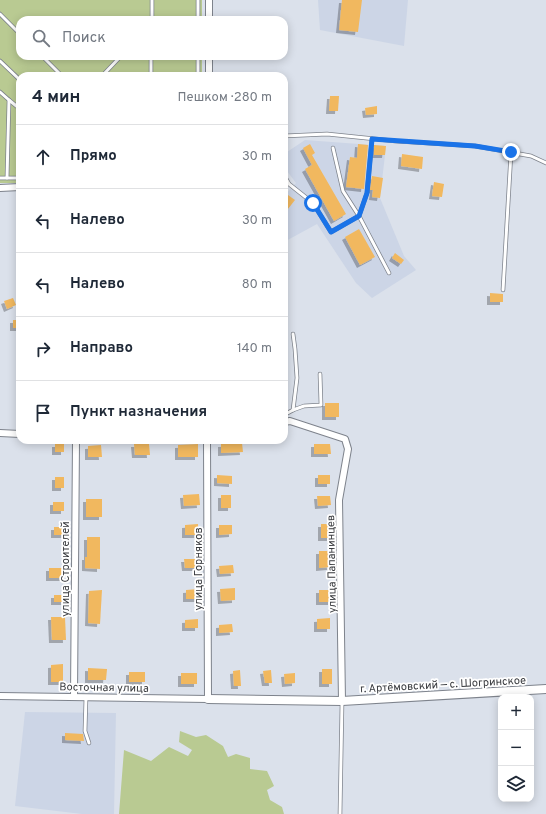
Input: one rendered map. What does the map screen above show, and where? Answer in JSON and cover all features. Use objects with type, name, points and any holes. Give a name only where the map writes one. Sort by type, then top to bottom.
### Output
[{"type":"street","points":[[209,0],[209,16]]},
{"type":"street","points":[[209,60],[209,72]]},
{"type":"street","points":[[0,188],[16,187]]},
{"type":"street","name":"улица Папанинцев","points":[[288,421],[334,434],[345,439],[348,449],[339,500],[342,701]]},
{"type":"street","points":[[0,433],[16,434]]},
{"type":"street","name":"улица Строителей","points":[[74,697],[76,444]]},
{"type":"street","name":"улица Горняков","points":[[207,444],[208,699]]},
{"type":"street","name":"г. Артёмовский — с. Шогринское","points":[[208,699],[342,701],[546,689]]},
{"type":"street","name":"Восточная улица","points":[[0,696],[208,699]]},
{"type":"lane","points":[[152,0],[152,16]]},
{"type":"lane","points":[[198,0],[198,16]]},
{"type":"lane","points":[[0,14],[16,30]]},
{"type":"lane","points":[[46,60],[58,72]]},
{"type":"lane","points":[[107,72],[116,60]]},
{"type":"lane","points":[[151,60],[151,72]]},
{"type":"lane","points":[[198,60],[198,72]]},
{"type":"lane","points":[[0,61],[16,76]]},
{"type":"lane","points":[[0,92],[16,106]]},
{"type":"lane","points":[[7,178],[9,100]]},
{"type":"lane","points":[[288,136],[327,134],[372,139],[475,146],[531,156],[546,162]]},
{"type":"lane","points":[[288,182],[313,203],[331,232],[359,216],[367,193],[372,139]]},
{"type":"lane","points":[[333,148],[343,191],[359,216],[388,274]]},
{"type":"lane","points":[[503,290],[511,152]]},
{"type":"lane","points":[[0,178],[16,178]]},
{"type":"lane","points":[[293,334],[297,378],[293,410]]},
{"type":"lane","points":[[288,413],[304,406],[321,405],[320,374]]},
{"type":"lane","points":[[86,697],[85,731],[89,743]]},
{"type":"lane","points":[[340,814],[342,701]]},
{"type":"shaded area","points":[[318,0],[408,0],[404,46],[320,30]]},
{"type":"shaded area","points":[[305,140],[386,146],[380,198],[404,256],[416,270],[372,298],[356,283],[317,224],[288,240],[288,192],[296,183],[288,172],[288,151]]},
{"type":"shaded area","points":[[25,712],[116,713],[114,814],[82,814],[15,806]]},
{"type":"green space","points":[[0,0],[202,0],[202,16],[16,16],[16,60],[202,60],[202,72],[16,72],[16,183],[0,183]]},
{"type":"green space","points":[[180,731],[196,737],[206,735],[223,746],[228,757],[236,754],[250,758],[250,769],[267,771],[274,786],[267,790],[270,800],[282,807],[284,814],[119,814],[124,750],[151,761],[169,747],[188,756],[192,750],[179,742]]},
{"type":"building","points":[[342,0],[362,0],[358,32],[339,30]]},
{"type":"building","points":[[330,96],[339,96],[338,111],[329,111]]},
{"type":"building","points":[[377,106],[377,114],[366,115],[365,108]]},
{"type":"building","points":[[310,144],[315,153],[312,155],[346,214],[334,221],[305,169],[312,165],[303,148]]},
{"type":"building","points":[[358,144],[368,145],[364,189],[346,187],[350,157],[357,158]]},
{"type":"building","points":[[374,145],[386,146],[385,155],[374,155]]},
{"type":"building","points":[[402,154],[423,157],[422,169],[401,166]]},
{"type":"building","points":[[372,176],[383,178],[380,198],[372,197],[373,190],[370,190]]},
{"type":"building","points":[[434,182],[444,184],[442,197],[432,196]]},
{"type":"building","points":[[288,195],[295,200],[288,209]]},
{"type":"building","points":[[359,229],[375,257],[360,265],[345,237]]},
{"type":"building","points":[[395,253],[404,260],[401,264],[392,258]]},
{"type":"building","points":[[490,293],[503,294],[503,302],[490,302]]},
{"type":"building","points":[[13,298],[16,305],[7,309],[4,301]]},
{"type":"building","points":[[13,320],[16,320],[16,328],[13,328]]},
{"type":"building","points":[[325,403],[339,403],[339,417],[325,417]]},
{"type":"building","points":[[55,444],[64,444],[64,452],[55,452]]},
{"type":"building","points":[[134,444],[149,444],[150,455],[135,455]]},
{"type":"building","points":[[198,444],[198,457],[178,457],[178,445]]},
{"type":"building","points":[[221,444],[242,444],[243,452],[221,453]]},
{"type":"building","points":[[314,444],[330,444],[331,454],[314,454]]},
{"type":"building","points":[[101,445],[102,457],[88,457],[88,446]]},
{"type":"building","points":[[217,475],[232,476],[232,484],[217,483]]},
{"type":"building","points":[[318,475],[330,475],[330,484],[318,484]]},
{"type":"building","points":[[55,477],[64,477],[64,488],[55,488]]},
{"type":"building","points":[[199,494],[200,505],[184,506],[183,495]]},
{"type":"building","points":[[221,495],[231,495],[231,508],[221,508]]},
{"type":"building","points":[[317,496],[330,496],[331,505],[318,506]]},
{"type":"building","points":[[86,499],[102,499],[102,517],[86,517]]},
{"type":"building","points":[[53,502],[64,502],[64,511],[53,511]]},
{"type":"building","points":[[198,524],[198,535],[185,535],[185,525]]},
{"type":"building","points":[[321,524],[330,524],[330,538],[321,538]]},
{"type":"building","points":[[219,525],[232,525],[232,534],[219,535]]},
{"type":"building","points":[[54,527],[65,527],[65,535],[54,535]]},
{"type":"building","points":[[87,537],[100,537],[100,569],[85,568],[85,557],[87,557]]},
{"type":"building","points":[[319,551],[329,551],[330,567],[319,568]]},
{"type":"building","points":[[184,559],[198,559],[198,568],[185,568]]},
{"type":"building","points":[[233,565],[234,573],[220,574],[219,566]]},
{"type":"building","points":[[49,568],[63,568],[63,578],[49,578]]},
{"type":"building","points":[[235,588],[235,600],[221,601],[220,589]]},
{"type":"building","points":[[199,589],[200,599],[186,599],[186,590]]},
{"type":"building","points":[[102,590],[100,624],[88,623],[89,591]]},
{"type":"building","points":[[319,590],[331,590],[331,602],[319,602]]},
{"type":"building","points":[[54,595],[64,595],[64,602],[54,602]]},
{"type":"building","points":[[51,617],[65,617],[66,640],[52,640]]},
{"type":"building","points":[[330,618],[330,629],[317,629],[317,619]]},
{"type":"building","points":[[198,619],[198,628],[185,628],[185,620]]},
{"type":"building","points":[[232,624],[233,632],[219,633],[219,625]]},
{"type":"building","points":[[63,664],[63,682],[51,682],[51,665]]},
{"type":"building","points":[[88,668],[107,669],[106,680],[88,680]]},
{"type":"building","points":[[322,669],[332,669],[332,684],[322,684]]},
{"type":"building","points":[[240,670],[241,686],[234,686],[233,671]]},
{"type":"building","points":[[271,670],[272,683],[265,683],[263,671]]},
{"type":"building","points":[[129,672],[145,672],[145,682],[129,682]]},
{"type":"building","points":[[181,673],[197,673],[197,684],[181,684]]},
{"type":"building","points":[[295,673],[295,683],[285,684],[284,674]]},
{"type":"building","points":[[65,733],[83,734],[84,741],[65,740]]},
{"type":"route","points":[[313,203],[331,232],[359,216],[367,193],[372,139],[475,146],[511,152]]}]
